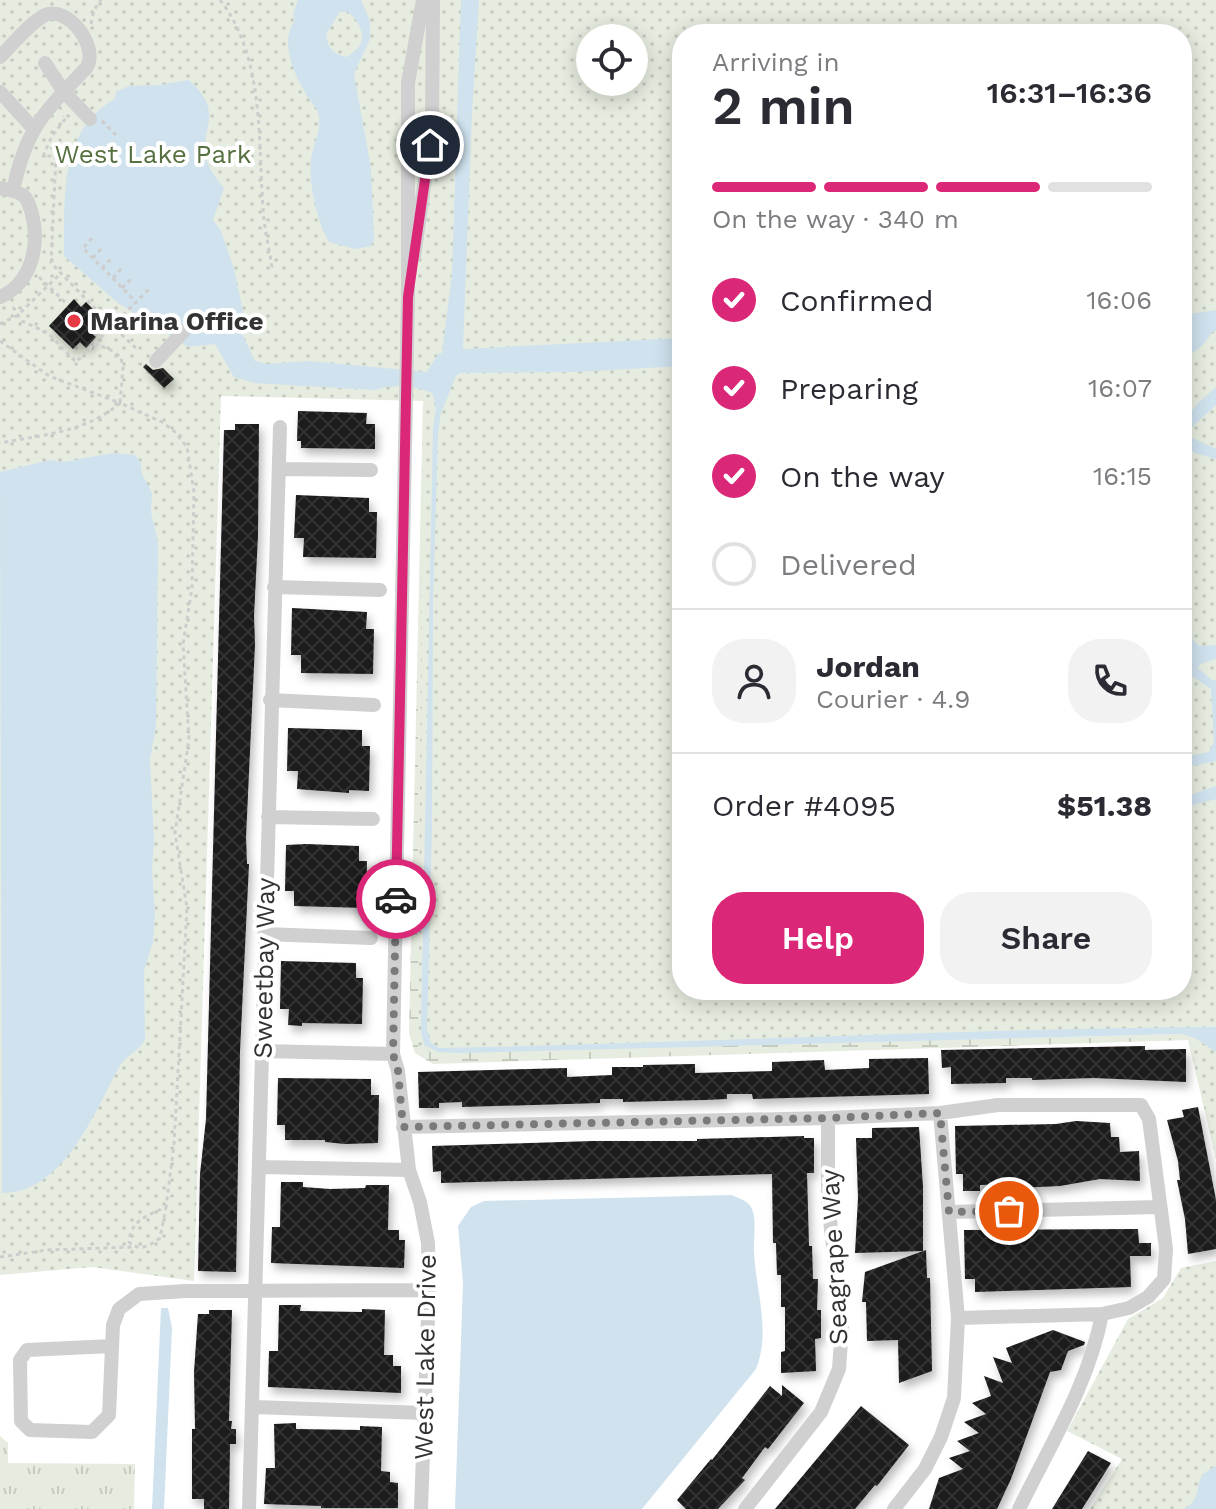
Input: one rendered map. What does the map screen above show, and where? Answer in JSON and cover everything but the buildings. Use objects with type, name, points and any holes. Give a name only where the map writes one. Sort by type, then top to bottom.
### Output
[{"type":"street","name":"West Lake Drive","points":[[421,1509],[428,1243],[420,1202],[409,1170],[398,1071],[393,1054],[408,297],[408,83],[423,0]]},
{"type":"street","name":"West Lake Drive","points":[[408,297],[428,158],[433,0]]},
{"type":"street","points":[[0,57],[56,7],[88,40],[91,59],[67,95],[40,117],[6,189],[27,199],[33,217],[35,250],[29,267],[16,286],[3,296]]},
{"type":"street","points":[[45,63],[67,95],[90,119]]},
{"type":"street","points":[[408,83],[432,83]]},
{"type":"street","points":[[0,92],[33,128]]},
{"type":"street","points":[[156,361],[184,331]]},
{"type":"street","name":"Sweetbay Way","points":[[249,1509],[280,427]]},
{"type":"street","points":[[279,469],[371,470]]},
{"type":"street","points":[[274,587],[380,590]]},
{"type":"street","points":[[270,700],[374,705]]},
{"type":"street","points":[[268,817],[373,819]]},
{"type":"street","points":[[264,934],[371,938]]},
{"type":"street","points":[[262,1051],[393,1054]]},
{"type":"street","points":[[403,1127],[828,1118],[940,1113],[998,1105],[1141,1105],[1149,1119],[1166,1249],[1164,1279],[1148,1297],[1129,1308],[1102,1314],[958,1318]]},
{"type":"street","points":[[894,1509],[925,1469],[941,1437],[954,1398],[958,1318],[940,1113]]},
{"type":"street","name":"Seagrape Way","points":[[745,1509],[821,1412],[839,1369],[842,1327],[828,1202],[828,1118]]},
{"type":"street","points":[[260,1167],[409,1170]]},
{"type":"street","points":[[949,1212],[1160,1207]]},
{"type":"street","points":[[112,1346],[27,1350],[20,1360],[21,1421],[30,1430],[92,1432],[109,1415],[113,1325],[119,1309],[139,1294],[429,1290]]},
{"type":"street","points":[[1019,1509],[1076,1398],[1096,1347],[1102,1314]]},
{"type":"street","points":[[252,1407],[424,1413]]},
{"type":"path","points":[[88,40],[94,10],[101,0]]},
{"type":"path","points":[[220,0],[238,28],[255,93],[264,223],[272,268]]},
{"type":"path","points":[[67,95],[57,110],[66,118],[52,136],[43,156],[56,156],[51,263],[136,348]]},
{"type":"path","points":[[92,238],[83,248],[136,302]]},
{"type":"path","points":[[93,258],[102,248]]},
{"type":"path","points":[[102,268],[112,258]]},
{"type":"path","points":[[29,267],[68,305]]},
{"type":"path","points":[[113,278],[122,268]]},
{"type":"path","points":[[0,324],[18,315],[61,273]]},
{"type":"path","points":[[122,288],[133,277]]},
{"type":"path","points":[[3,296],[29,326],[48,333],[76,362],[151,287]]},
{"type":"path","points":[[0,341],[49,376],[120,403],[162,422],[175,432],[187,447],[194,492],[192,588],[183,644],[189,739],[175,833],[187,908],[174,1145],[160,1238],[144,1248],[47,1250],[0,1257]]},
{"type":"path","points":[[0,443],[70,430],[104,417],[120,403],[121,357],[94,344]]},
{"type":"path","points":[[134,1247],[129,1242],[129,1233],[136,1222],[166,1207]]},
{"type":"green space","name":"West Lake Park","points":[[0,0],[1216,0],[1216,1159],[1186,1028],[418,1051],[423,401],[221,396],[194,1281],[92,1267],[0,1275]]},
{"type":"green space","points":[[423,401],[438,1052],[1181,1034],[1195,1038],[1216,1052],[1216,1159],[1188,1040],[433,1064],[415,1053],[409,1033]]},
{"type":"green space","points":[[1216,1261],[1216,1509],[1090,1509],[1122,1459],[1067,1431],[1128,1319],[1163,1298],[1181,1268]]},
{"type":"green space","points":[[0,1436],[8,1443],[8,1463],[135,1464],[134,1509],[0,1509]]},
{"type":"water","points":[[298,0],[361,0],[370,21],[370,39],[354,74],[371,168],[374,240],[371,246],[355,249],[329,242],[317,213],[310,168],[319,116],[297,78],[290,58],[288,38],[295,20],[293,13]],"holes":[[[340,12],[348,12],[358,24],[362,36],[358,48],[346,57],[332,49],[326,34]]]},
{"type":"water","points":[[461,0],[479,0],[463,349],[672,339],[672,367],[575,372],[460,373],[441,413],[433,605],[427,1029],[431,1043],[439,1048],[1216,1027],[1216,1052],[1195,1038],[1181,1034],[458,1053],[438,1052],[424,1045],[421,1030],[433,428],[436,409],[433,394],[404,386],[374,390],[254,383],[234,377],[215,344],[188,347],[118,303],[64,256],[68,168],[74,148],[96,112],[115,99],[116,92],[129,86],[189,80],[200,92],[209,112],[205,149],[207,160],[224,188],[213,220],[221,231],[234,269],[243,311],[241,332],[255,361],[267,364],[309,361],[427,372],[438,354],[442,353],[452,274]]},
{"type":"water","points":[[1216,310],[1216,331],[1192,353],[1192,314]]},
{"type":"water","points":[[1216,387],[1216,405],[1192,427],[1192,411]]},
{"type":"water","points":[[1192,438],[1216,449],[1216,459],[1192,451]]},
{"type":"water","points":[[113,453],[135,455],[140,461],[142,474],[152,493],[151,512],[158,542],[156,726],[150,760],[155,913],[153,942],[144,971],[145,1040],[122,1063],[87,1127],[60,1165],[43,1180],[24,1189],[2,1193],[0,472],[50,460],[63,462]]},
{"type":"water","points":[[1192,633],[1199,646],[1216,645],[1216,659],[1200,664],[1198,668],[1216,680],[1216,761],[1192,766],[1192,755],[1209,752],[1214,742],[1211,689],[1192,676]]},
{"type":"water","points":[[1216,786],[1216,799],[1192,805],[1192,794]]},
{"type":"water","points":[[732,1195],[749,1204],[755,1225],[754,1253],[762,1326],[756,1369],[642,1509],[455,1509],[463,1283],[458,1226],[471,1207],[484,1201]]},
{"type":"water","points":[[161,1308],[168,1308],[172,1328],[164,1509],[152,1509]]},
{"type":"water","points":[[1216,1466],[1216,1509],[1185,1509],[1192,1503],[1202,1476]]},
{"type":"way so far","points":[[396,899],[393,1054],[398,1071],[403,1127],[940,1113],[949,1212],[1009,1211]]},
{"type":"place","name":"Marina Office","points":[[74,321]]},
{"type":"route","points":[[396,899],[408,297],[430,145]]}]
